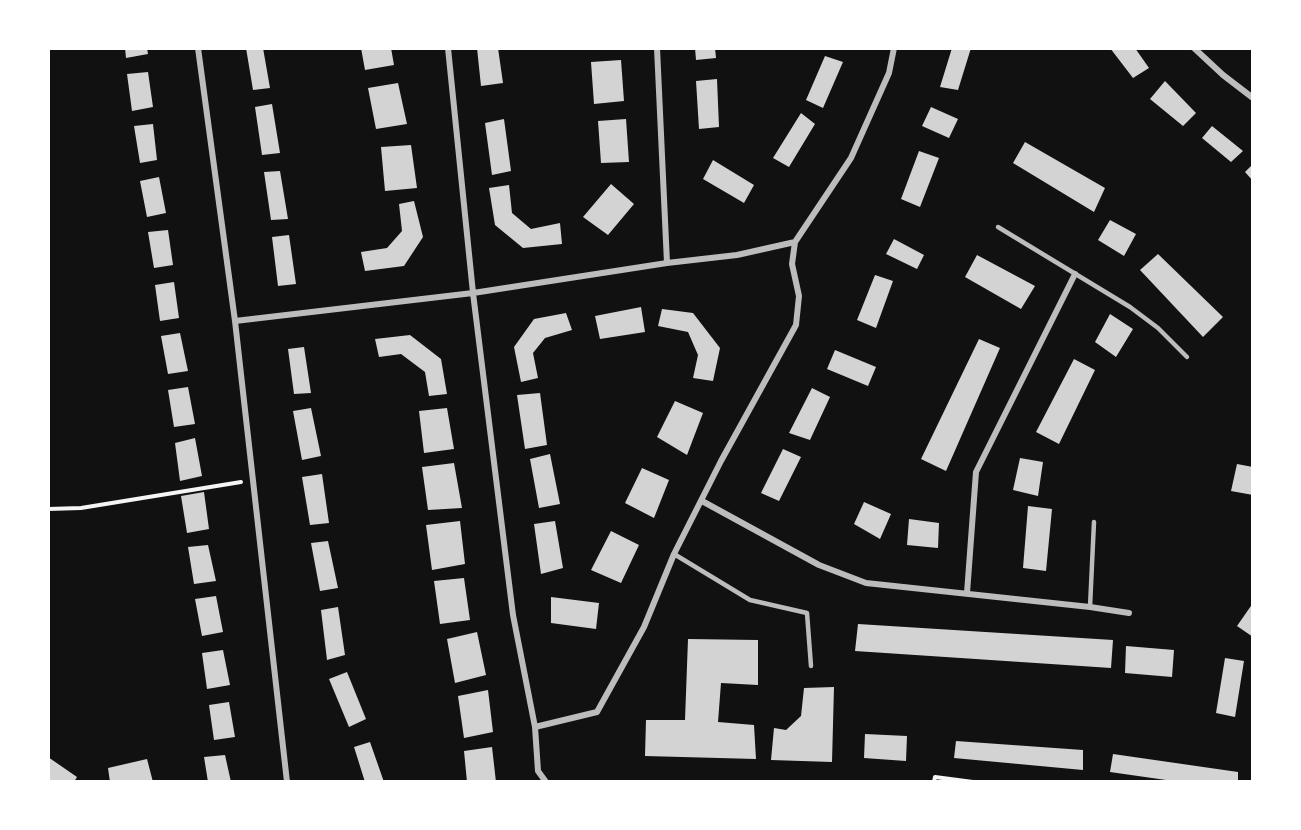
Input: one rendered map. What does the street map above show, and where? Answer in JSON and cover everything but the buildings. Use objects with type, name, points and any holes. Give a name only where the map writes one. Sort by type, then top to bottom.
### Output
[{"type":"street","points":[[198,48],[235,321],[287,782]]},
{"type":"street","points":[[448,48],[473,293],[513,615],[535,727],[538,771],[546,782]]},
{"type":"street","points":[[657,48],[667,263]]},
{"type":"street","points":[[535,727],[597,712],[644,627],[674,554],[721,461],[796,325],[799,296],[792,264],[795,242],[850,158],[889,73],[894,48]]},
{"type":"street","points":[[1194,48],[1223,75],[1253,98]]},
{"type":"street","points":[[235,321],[473,293],[667,263],[737,255],[795,242]]},
{"type":"street","points":[[967,593],[976,472],[1075,274]]},
{"type":"street","points":[[702,501],[819,565],[866,583],[1129,613]]},
{"type":"lane","points":[[998,226],[1130,307],[1158,328],[1187,357]]},
{"type":"lane","points":[[1090,607],[1094,522]]},
{"type":"lane","points":[[674,554],[750,600],[807,613],[811,666]]},
{"type":"path","points":[[49,508],[81,508],[253,480]]},
{"type":"path","points":[[934,782],[935,777],[973,782]]}]
